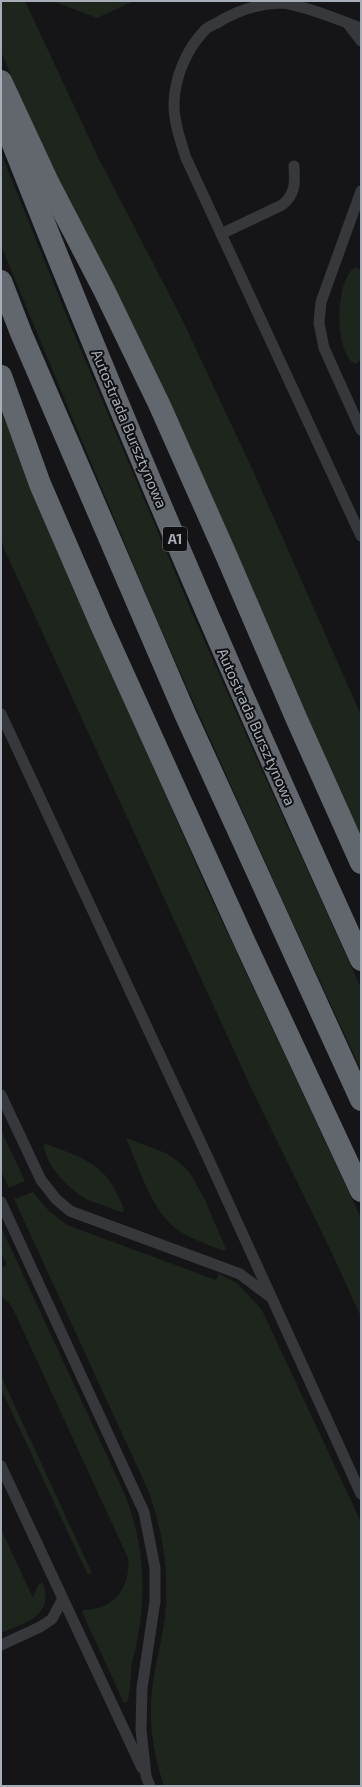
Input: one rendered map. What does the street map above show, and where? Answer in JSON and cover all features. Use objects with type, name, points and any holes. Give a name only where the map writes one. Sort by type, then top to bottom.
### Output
[{"type":"highway","points":[[1,81],[46,180],[104,290],[160,406],[361,863]]},
{"type":"highway","name":"Autostrada Bursztynowa","points":[[1,114],[70,290],[216,634],[361,960]]},
{"type":"highway","points":[[1,281],[21,333],[186,716],[361,1100]]},
{"type":"highway","points":[[1,376],[40,484],[102,627],[246,945],[361,1191]]},
{"type":"lane","points":[[361,28],[281,3],[253,7],[232,14],[204,30],[184,59],[176,83],[174,106],[178,134],[186,158],[361,536]]},
{"type":"lane","points":[[347,23],[361,41]]},
{"type":"lane","points":[[221,234],[282,205],[290,199],[294,189],[294,166]]},
{"type":"lane","points":[[361,191],[321,302],[319,323],[324,348],[361,430]]},
{"type":"lane","points":[[1,714],[272,1298],[361,1494]]},
{"type":"lane","points":[[1,1095],[41,1180],[56,1199],[70,1211],[240,1274],[272,1298]]},
{"type":"lane","points":[[1,1202],[144,1512],[155,1568],[155,1594],[142,1688],[141,1730],[148,1781]]},
{"type":"lane","points":[[1,1466],[62,1600],[148,1781]]},
{"type":"lane","points":[[1,1646],[40,1627],[52,1619],[62,1600]]},
{"type":"shaded area","points":[[1,1],[25,1],[98,157],[182,319],[254,473],[361,715],[361,837],[28,119],[1,51]]},
{"type":"shaded area","points":[[53,1],[134,1],[97,18]]},
{"type":"shaded area","points":[[1,153],[70,324],[193,615],[361,988],[361,1070],[286,908],[154,614],[1,246]]},
{"type":"shaded area","points":[[356,267],[359,269],[361,274],[361,357],[359,362],[355,364],[348,357],[343,345],[339,315],[344,284],[349,273]]},
{"type":"shaded area","points":[[1,404],[76,591],[207,889],[361,1218],[361,1317],[330,1249],[253,1092],[5,551],[1,539]]},
{"type":"shaded area","points":[[1,1130],[25,1181],[9,1188],[1,1171]]},
{"type":"shaded area","points":[[127,1138],[168,1154],[190,1173],[204,1198],[226,1249],[224,1251],[196,1240],[181,1232],[163,1215],[148,1191]]},
{"type":"shaded area","points":[[46,1144],[82,1158],[98,1168],[113,1186],[124,1209],[123,1212],[90,1201],[75,1192],[54,1170],[49,1162],[44,1145]]},
{"type":"shaded area","points":[[33,1192],[49,1211],[67,1225],[216,1280],[219,1274],[237,1283],[262,1310],[361,1522],[361,1786],[164,1786],[157,1763],[151,1727],[153,1680],[166,1606],[165,1562],[157,1519],[148,1490],[14,1199]]},
{"type":"shaded area","points":[[1,1227],[121,1486],[134,1523],[141,1560],[141,1617],[138,1639],[131,1667],[129,1695],[127,1702],[124,1703],[82,1612],[83,1610],[104,1606],[118,1595],[127,1578],[128,1558],[14,1311],[10,1304],[1,1295],[1,1268],[7,1265],[1,1253]]},
{"type":"shaded area","points":[[1,1376],[91,1571],[91,1574],[87,1574],[1,1389]]},
{"type":"shaded area","points":[[1,1529],[33,1598],[38,1585],[42,1583],[44,1585],[46,1596],[41,1611],[35,1617],[28,1622],[1,1633]]}]
